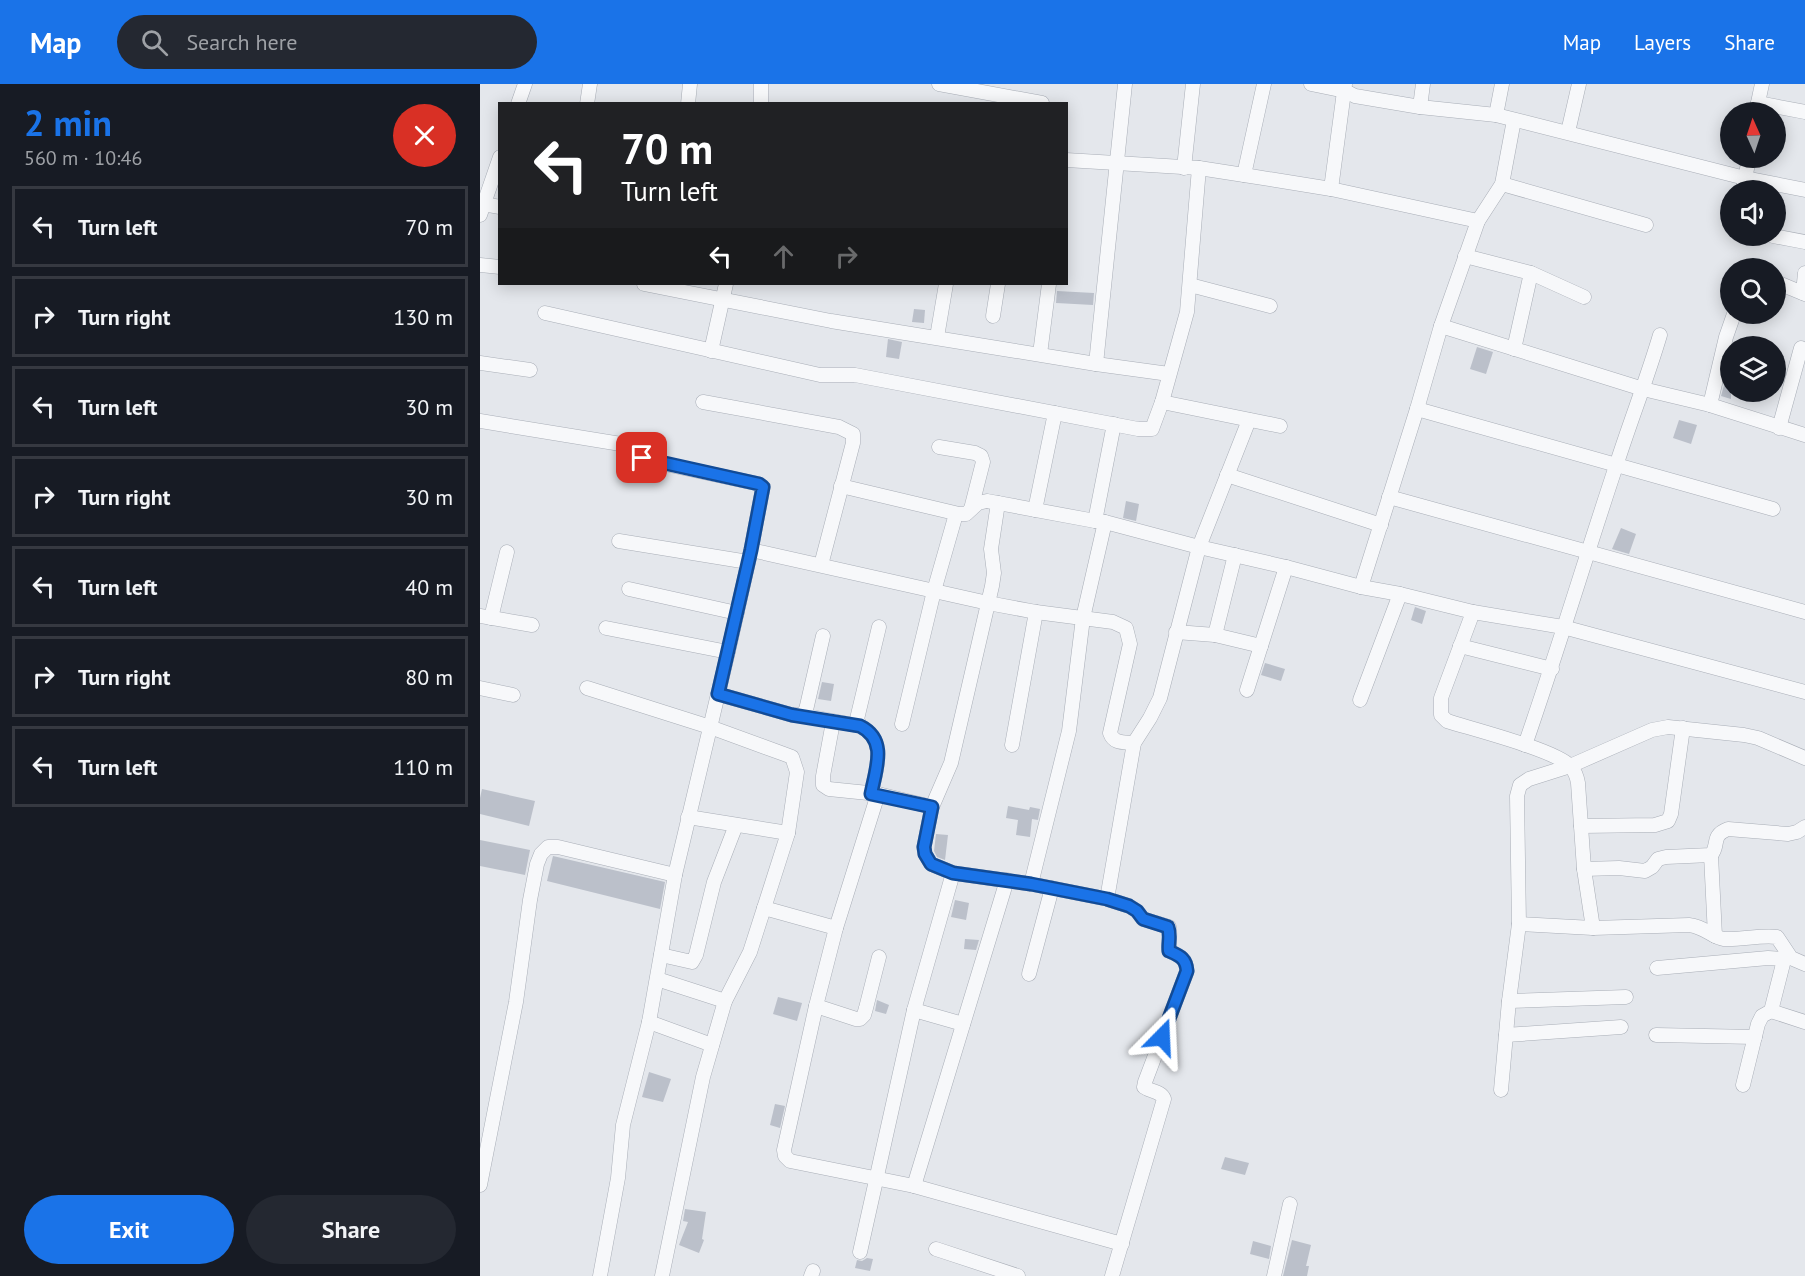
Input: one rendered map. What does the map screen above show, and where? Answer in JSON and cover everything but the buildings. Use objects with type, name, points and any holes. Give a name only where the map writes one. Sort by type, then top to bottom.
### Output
[{"type":"street","points":[[519,102],[525,84]]},
{"type":"street","points":[[588,102],[590,84]]},
{"type":"street","points":[[688,102],[690,84]]},
{"type":"street","points":[[761,84],[761,102]]},
{"type":"street","points":[[939,84],[1037,102]]},
{"type":"street","points":[[1096,364],[1125,84]]},
{"type":"street","points":[[1184,168],[1193,84]]},
{"type":"street","points":[[1244,175],[1264,84]]},
{"type":"street","points":[[1311,84],[1345,88],[1355,96],[1496,116],[1568,132],[1730,180]]},
{"type":"street","points":[[1420,107],[1423,84]]},
{"type":"street","points":[[1496,116],[1502,84]]},
{"type":"street","points":[[1568,132],[1579,84]]},
{"type":"street","points":[[1758,102],[1762,84]]},
{"type":"street","points":[[1331,189],[1345,88]]},
{"type":"street","points":[[1786,110],[1805,112]]},
{"type":"street","points":[[1361,587],[1441,326],[1465,256],[1478,221],[1502,184],[1514,120]]},
{"type":"street","points":[[1068,160],[1199,168],[1331,189],[1478,221]]},
{"type":"street","points":[[498,165],[482,209],[498,207]]},
{"type":"street","points":[[545,313],[819,375],[855,375],[1138,429],[1152,429],[1162,402],[1187,312],[1199,168]]},
{"type":"street","points":[[1502,184],[1646,225]]},
{"type":"street","points":[[1786,188],[1805,190]]},
{"type":"street","points":[[1786,238],[1805,242]]},
{"type":"street","points":[[1465,256],[1531,273],[1584,297]]},
{"type":"street","points":[[480,265],[498,267]]},
{"type":"street","points":[[1514,349],[1531,273]]},
{"type":"street","points":[[1786,286],[1804,293],[1805,273]]},
{"type":"street","points":[[649,285],[831,321],[1169,374]]},
{"type":"street","points":[[711,351],[726,285]]},
{"type":"street","points":[[937,337],[946,285]]},
{"type":"street","points":[[993,316],[998,285]]},
{"type":"street","points":[[1040,354],[1048,285]]},
{"type":"street","points":[[1190,285],[1270,306]]},
{"type":"street","points":[[1710,405],[1731,324]]},
{"type":"street","points":[[1441,326],[1643,389],[1710,405],[1805,435]]},
{"type":"street","points":[[1525,745],[1552,669],[1563,627],[1660,335]]},
{"type":"street","points":[[1779,428],[1801,348]]},
{"type":"street","points":[[480,363],[530,370]]},
{"type":"street","points":[[704,402],[839,428],[853,434],[821,565]]},
{"type":"street","points":[[1162,402],[1280,426]]},
{"type":"street","points":[[1417,409],[1773,509]]},
{"type":"street","points":[[1035,510],[1055,413]]},
{"type":"street","points":[[1107,899],[1134,743],[1160,698],[1199,547],[1249,420]]},
{"type":"street","points":[[480,421],[627,445],[635,447],[642,458],[651,461],[759,484],[763,487],[737,613],[675,875],[649,1022],[623,1125],[618,1178],[600,1276]]},
{"type":"street","points":[[1031,884],[1070,731],[1083,618],[1114,424]]},
{"type":"street","points":[[939,447],[981,456],[983,462],[972,509]]},
{"type":"street","points":[[1227,475],[1380,525]]},
{"type":"street","points":[[841,486],[956,514],[966,514],[978,503],[987,501],[1100,522],[1361,587],[1473,612],[1563,627],[1805,692]]},
{"type":"street","points":[[1389,498],[1805,612]]},
{"type":"street","points":[[998,503],[991,549],[994,573],[988,603],[951,763],[932,807],[924,847],[925,854],[931,864],[953,873],[1031,884],[1107,899],[1129,906],[1143,919],[1168,927],[1169,951],[1184,957],[1187,963],[1187,971],[1145,1082],[1144,1087],[1161,1094],[1164,1099],[1112,1276]]},
{"type":"street","points":[[902,724],[934,591],[956,514]]},
{"type":"street","points":[[619,541],[821,565],[988,603],[1113,622],[1126,628],[1130,644],[1110,733],[1116,742],[1134,743]]},
{"type":"street","points":[[507,552],[485,617],[532,625]]},
{"type":"street","points":[[1215,635],[1235,555]]},
{"type":"street","points":[[1247,690],[1286,567]]},
{"type":"street","points":[[629,590],[737,613]]},
{"type":"street","points":[[1360,700],[1400,594]]},
{"type":"street","points":[[1012,745],[1036,612]]},
{"type":"street","points":[[1473,612],[1441,698],[1441,715],[1447,721],[1554,756],[1570,766],[1578,783],[1584,869],[1593,928]]},
{"type":"street","points":[[860,726],[857,719],[858,712],[879,627]]},
{"type":"street","points":[[606,628],[728,652]]},
{"type":"street","points":[[1176,632],[1215,635],[1261,646]]},
{"type":"street","points":[[801,715],[806,710],[823,636]]},
{"type":"street","points":[[1460,646],[1552,669]]},
{"type":"street","points":[[480,688],[513,695]]},
{"type":"street","points":[[587,688],[710,727],[792,757],[797,772],[788,833],[750,952],[726,1001],[703,1077],[662,1276]]},
{"type":"street","points":[[718,694],[792,715],[860,726],[874,736],[877,745],[874,794],[816,1006],[784,1150],[785,1156],[790,1161],[914,1186],[1122,1244]]},
{"type":"street","points":[[833,722],[823,785],[829,789],[874,794],[932,807]]},
{"type":"street","points":[[1502,1090],[1509,1001],[1519,924],[1517,796],[1520,785],[1529,779],[1570,766],[1652,730],[1668,727],[1758,738],[1805,758]]},
{"type":"street","points":[[1581,826],[1655,825],[1668,821],[1671,814],[1683,728]]},
{"type":"street","points":[[688,817],[788,833]]},
{"type":"street","points":[[661,955],[692,962],[696,955],[711,891],[736,825]]},
{"type":"street","points":[[1584,869],[1619,868],[1645,871],[1652,867],[1658,859],[1666,857],[1711,855],[1715,851],[1716,838],[1720,832],[1728,829],[1788,834],[1805,827]]},
{"type":"street","points":[[480,1185],[513,1020],[530,900],[541,854],[548,847],[558,847],[675,875]]},
{"type":"street","points":[[1711,855],[1714,936]]},
{"type":"street","points":[[860,1251],[914,1010],[953,873]]},
{"type":"street","points":[[914,1186],[1006,880]]},
{"type":"street","points":[[1029,974],[1052,888]]},
{"type":"street","points":[[764,908],[836,928]]},
{"type":"street","points":[[1519,924],[1593,928],[1689,925],[1699,926],[1714,936],[1724,939],[1777,937],[1786,956],[1771,1011],[1762,1016],[1743,1085]]},
{"type":"street","points":[[1657,968],[1786,956],[1805,964]]},
{"type":"street","points":[[816,1006],[856,1019],[860,1018],[866,1008],[879,957]]},
{"type":"street","points":[[657,979],[726,1001]]},
{"type":"street","points":[[1509,1001],[1626,997]]},
{"type":"street","points":[[914,1010],[963,1024]]},
{"type":"street","points":[[1771,1011],[1805,1022]]},
{"type":"street","points":[[649,1022],[712,1045]]},
{"type":"street","points":[[1506,1035],[1620,1027]]},
{"type":"street","points":[[1656,1035],[1755,1037]]},
{"type":"street","points":[[1274,1276],[1290,1204]]},
{"type":"street","points":[[936,1249],[1012,1275]]},
{"type":"route","points":[[642,458],[759,484],[763,487],[718,694],[792,715],[860,726],[867,730],[874,736],[878,756],[871,794],[932,807],[924,847],[931,864],[953,873],[1031,884],[1107,899],[1129,906],[1143,919],[1168,927],[1169,951],[1184,957],[1187,971],[1162,1037]]}]
